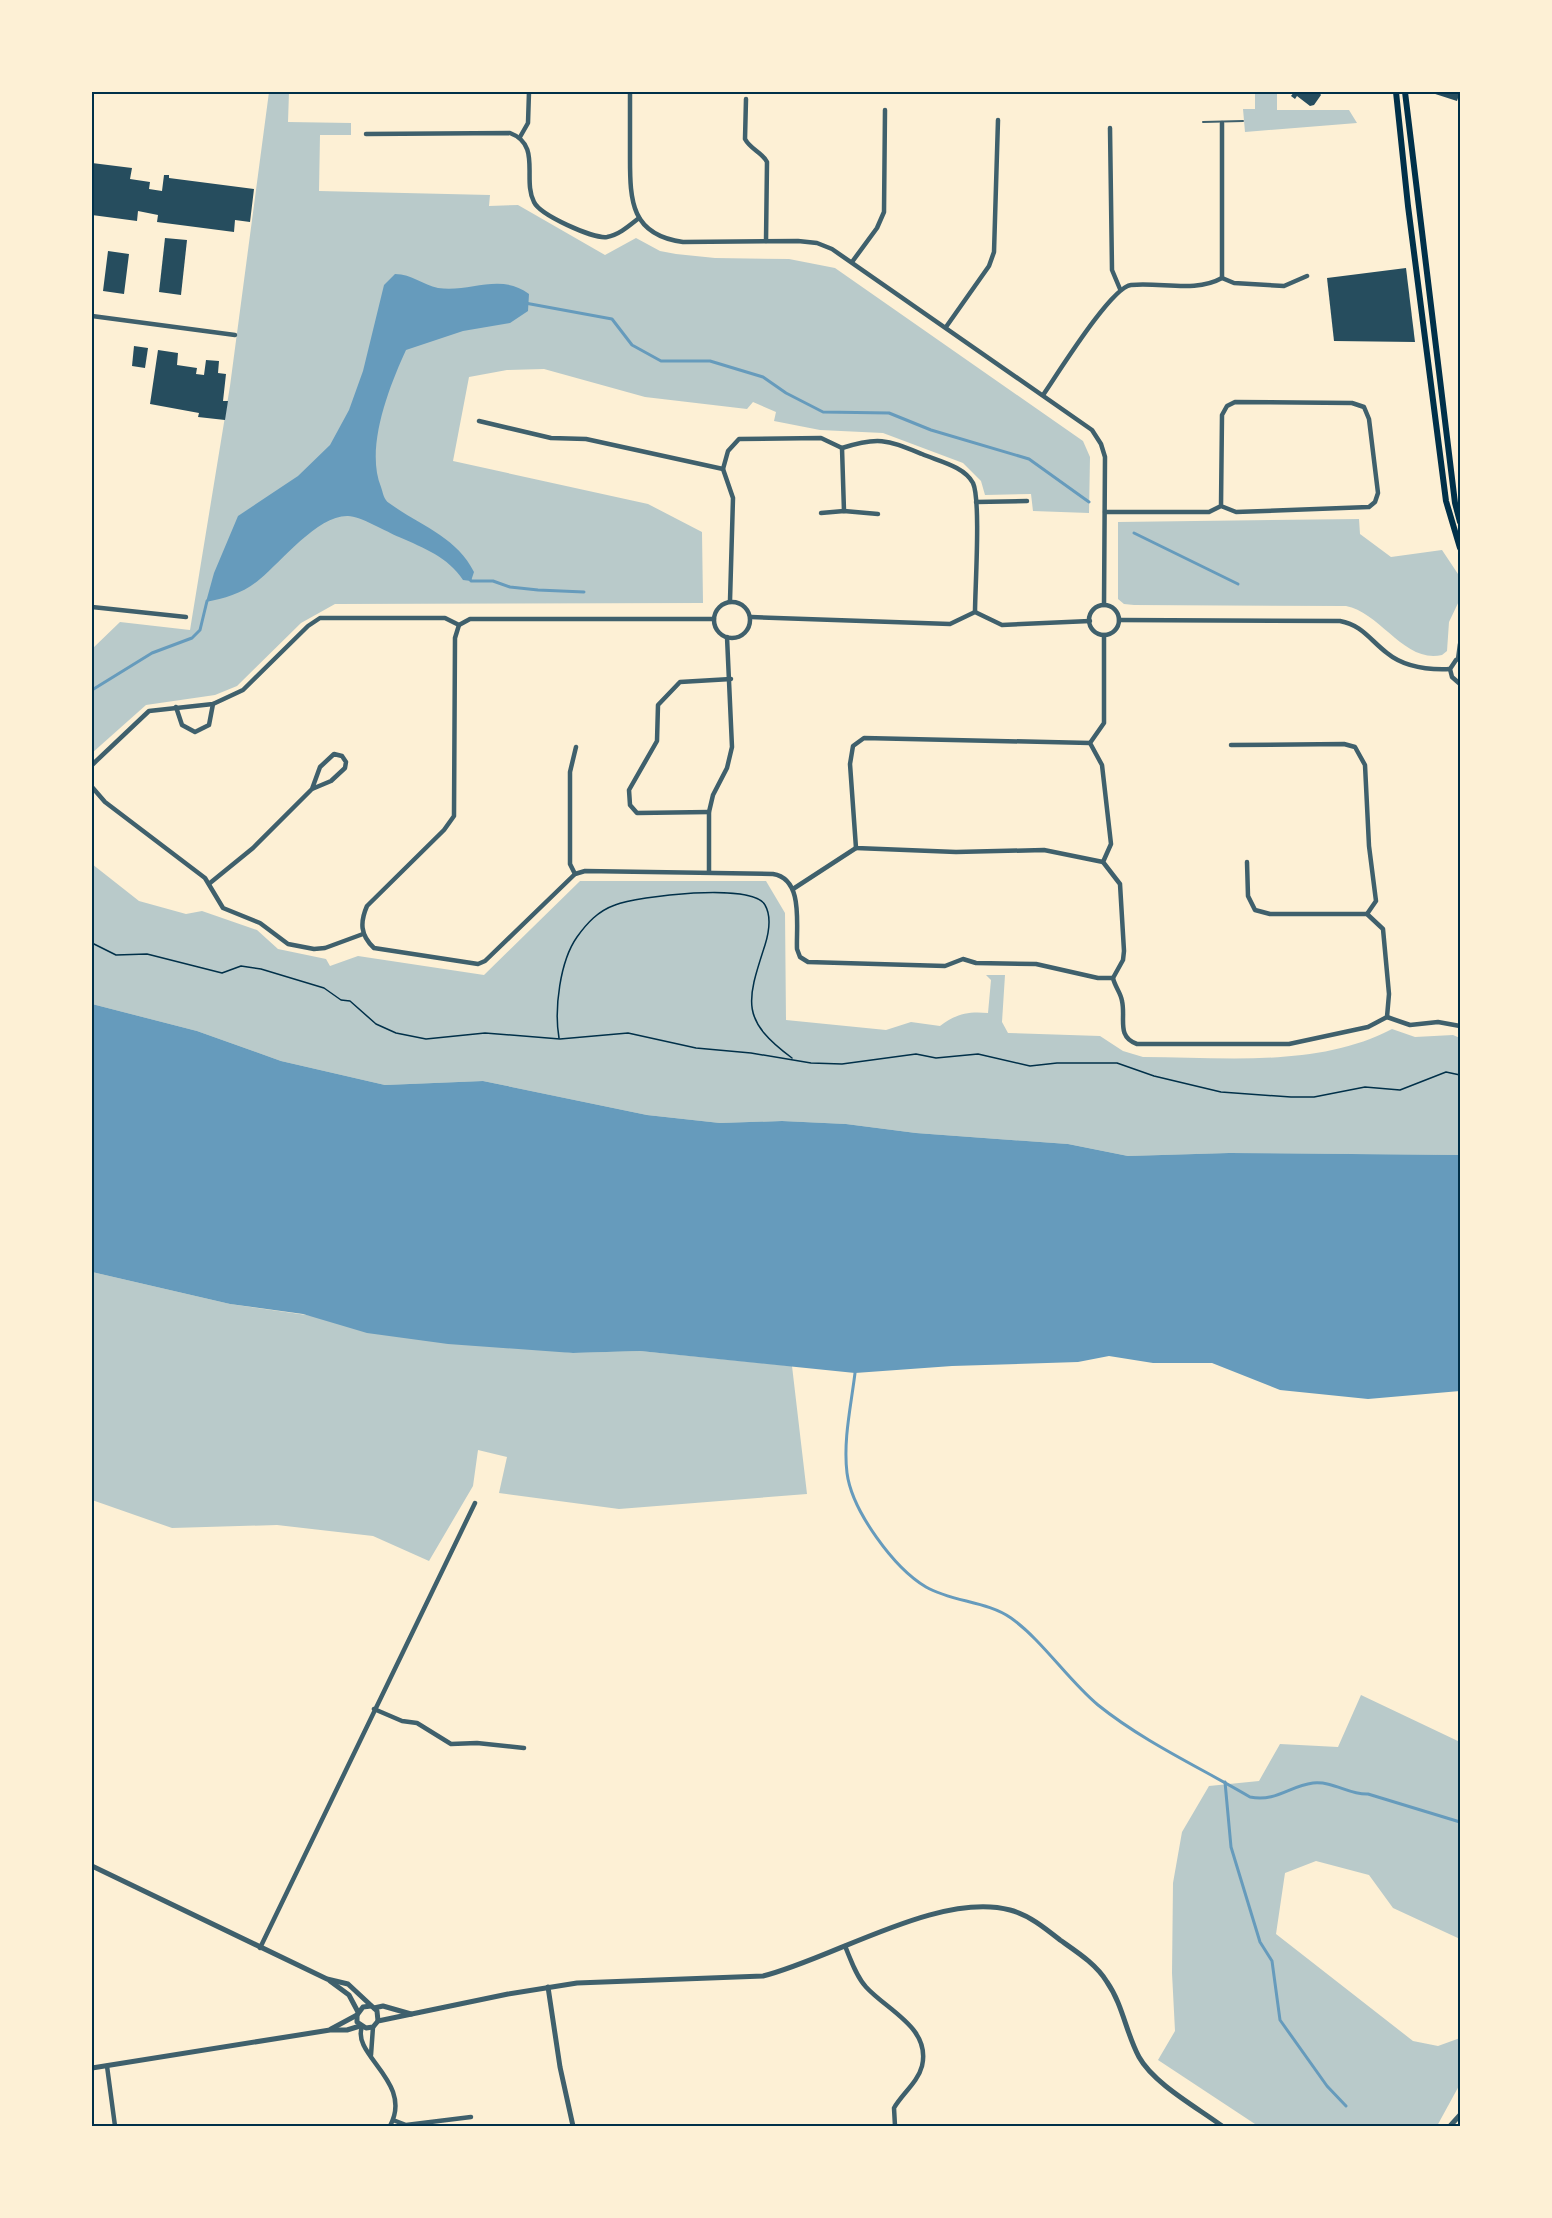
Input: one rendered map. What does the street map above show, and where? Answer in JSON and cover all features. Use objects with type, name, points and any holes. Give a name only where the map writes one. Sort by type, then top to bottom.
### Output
[{"type":"main road","points":[[1396,92],[1408,206],[1446,501],[1461,548]]},
{"type":"main road","points":[[1405,92],[1454,494],[1461,522]]},
{"type":"street","points":[[520,137],[528,123],[529,92]]},
{"type":"street","points":[[630,92],[630,191],[639,218],[650,230],[674,240],[817,243],[832,249],[1088,426],[1099,440],[1105,457],[1104,605]]},
{"type":"street","points":[[746,99],[745,140],[748,145],[764,155],[767,162],[766,241]]},
{"type":"street","points":[[852,262],[877,228],[884,212],[885,110]]},
{"type":"street","points":[[946,327],[989,266],[994,252],[998,120]]},
{"type":"street","points":[[1222,123],[1222,278]]},
{"type":"street","points":[[1110,128],[1112,270],[1120,289]]},
{"type":"street","points":[[366,134],[510,133],[520,137],[530,154],[534,204],[545,214],[603,237],[615,235],[639,218]]},
{"type":"street","points":[[1222,278],[1234,283],[1284,286],[1306,276]]},
{"type":"street","points":[[1043,395],[1120,289],[1129,285],[1208,286],[1222,278]]},
{"type":"street","points":[[92,316],[235,335]]},
{"type":"street","points":[[1105,512],[1209,512],[1221,506],[1236,512],[1369,507],[1375,502],[1378,493],[1369,419],[1364,407],[1352,403],[1235,402],[1227,406],[1222,415],[1221,506]]},
{"type":"street","points":[[479,421],[551,438],[585,440],[723,469]]},
{"type":"street","points":[[730,601],[733,498],[723,469],[728,451],[739,439],[783,436],[821,438],[842,448],[864,441],[885,440],[959,469],[973,483],[976,502],[975,612]]},
{"type":"street","points":[[842,448],[844,511]]},
{"type":"street","points":[[976,502],[1027,501]]},
{"type":"street","points":[[821,513],[844,511],[878,514]]},
{"type":"street","points":[[730,601],[741,603],[751,617],[745,633],[727,637],[717,631],[714,619],[718,607],[730,601]]},
{"type":"street","points":[[1104,605],[1115,609],[1119,620],[1115,630],[1104,635],[1096,632],[1090,621],[1092,612],[1104,605]]},
{"type":"street","points":[[92,607],[186,617]]},
{"type":"street","points":[[751,617],[950,624],[975,612],[1002,624],[1090,621]]},
{"type":"street","points":[[92,765],[144,714],[161,708],[213,704],[243,690],[316,620],[445,618],[459,625]]},
{"type":"street","points":[[714,619],[470,619],[459,625],[456,638],[454,816],[444,830],[367,906],[362,917],[363,934],[374,948],[478,964],[485,961],[575,874],[585,871],[709,871],[781,875],[793,889],[796,949],[800,957],[808,962],[945,966],[963,959],[976,963],[1036,964],[1098,978],[1113,978]]},
{"type":"street","points":[[1119,620],[1340,621],[1360,628],[1384,651],[1399,661],[1422,668],[1450,669]]},
{"type":"street","points":[[1090,743],[1104,723],[1104,635]]},
{"type":"street","points":[[709,871],[709,812],[713,795],[731,756],[731,679],[727,637]]},
{"type":"street","points":[[1450,669],[1459,658],[1461,644]]},
{"type":"street","points":[[1450,669],[1452,678],[1461,684]]},
{"type":"street","points":[[709,812],[637,813],[630,805],[629,790],[657,741],[658,705],[680,682],[731,679]]},
{"type":"street","points":[[176,707],[182,725],[195,732],[209,725],[213,704]]},
{"type":"street","points":[[856,848],[850,764],[853,746],[864,738],[1090,743]]},
{"type":"street","points":[[1090,743],[1102,765],[1111,844],[1103,862]]},
{"type":"street","points":[[1231,745],[1344,744],[1355,747],[1365,765],[1369,846],[1376,901],[1367,914]]},
{"type":"street","points":[[575,874],[570,864],[570,772],[576,747]]},
{"type":"street","points":[[210,883],[253,848],[312,789],[331,781],[345,768],[346,762],[342,756],[334,754],[320,767],[312,789]]},
{"type":"street","points":[[92,787],[105,802],[210,883],[223,908],[260,923],[288,944],[314,949],[325,948],[363,934]]},
{"type":"street","points":[[793,889],[856,848],[956,852],[1044,850],[1103,862],[1119,884],[1124,951],[1123,960],[1113,978]]},
{"type":"street","points":[[1247,862],[1248,896],[1255,910],[1270,914],[1367,914],[1383,929],[1389,994],[1387,1017]]},
{"type":"street","points":[[1113,978],[1123,1004],[1123,1032],[1128,1041],[1137,1044],[1289,1044],[1368,1027],[1387,1017],[1410,1025],[1438,1022],[1461,1026]]},
{"type":"street","points":[[260,1948],[475,1503]]},
{"type":"street","points":[[374,1709],[402,1721],[417,1723],[452,1744],[477,1743],[524,1748]]},
{"type":"street","points":[[92,1866],[327,1979],[349,1995],[361,2026],[362,2044],[389,2081],[395,2110],[390,2127]]},
{"type":"street","points":[[371,2055],[373,2027],[378,2021],[577,1983],[763,1976],[789,1970],[908,1921],[958,1910],[997,1908],[1027,1917],[1078,1953],[1100,1972],[1117,1998],[1139,2057],[1149,2071],[1222,2127]]},
{"type":"street","points":[[845,1946],[866,1987],[918,2033],[924,2049],[922,2067],[894,2108],[895,2127]]},
{"type":"street","points":[[327,1979],[348,1984],[360,1992],[378,2014],[378,2021]]},
{"type":"street","points":[[548,1987],[560,2067],[573,2127]]},
{"type":"street","points":[[330,2030],[363,2007],[383,2006],[411,2014]]},
{"type":"street","points":[[92,2068],[330,2030],[346,2030],[361,2026],[373,2027]]},
{"type":"street","points":[[107,2066],[115,2127]]},
{"type":"street","points":[[1450,2127],[1461,2115]]},
{"type":"street","points":[[393,2120],[406,2125],[471,2117]]},
{"type":"lane","points":[[1203,122],[1243,121]]},
{"type":"path","points":[[560,1039],[556,1007],[568,959],[579,934],[601,911],[616,904],[650,897],[690,893],[746,895],[757,896],[765,904],[769,923],[751,999],[753,1016],[767,1039],[794,1059]]},
{"type":"path","points":[[92,943],[116,955],[147,954],[222,973],[241,966],[261,969],[324,988],[341,1000],[350,1001],[376,1024],[396,1033],[426,1039],[484,1033],[560,1039],[628,1033],[696,1048],[842,1064],[916,1054],[936,1058],[978,1054],[1030,1066],[1057,1063],[1117,1063],[1154,1076],[1221,1092],[1292,1097],[1314,1097],[1365,1088],[1400,1090],[1446,1072],[1461,1075]]},
{"type":"shaded area","points":[[269,92],[289,92],[288,122],[351,123],[351,135],[320,135],[319,191],[490,195],[489,206],[518,205],[605,255],[636,238],[660,251],[676,254],[715,258],[789,259],[835,268],[1083,441],[1090,457],[1089,513],[1033,511],[1031,494],[985,495],[981,481],[963,463],[883,433],[820,430],[774,421],[776,412],[753,402],[747,409],[645,397],[544,369],[507,370],[469,377],[453,461],[648,504],[702,532],[703,603],[335,604],[301,623],[237,686],[215,695],[146,705],[92,753],[92,649],[120,622],[190,630],[230,386]]},
{"type":"shaded area","points":[[1255,92],[1277,92],[1277,110],[1349,110],[1357,123],[1245,132],[1243,109],[1255,109]]},
{"type":"shaded area","points":[[1359,519],[1360,534],[1391,557],[1442,550],[1460,577],[1460,599],[1449,622],[1447,651],[1442,655],[1429,656],[1416,652],[1370,617],[1346,606],[1134,605],[1124,604],[1118,599],[1118,522]]},
{"type":"shaded area","points":[[92,864],[139,901],[186,914],[202,911],[257,930],[278,949],[326,959],[330,966],[358,956],[484,975],[580,881],[766,881],[785,913],[786,1020],[886,1030],[911,1022],[940,1026],[962,1014],[988,1013],[991,980],[986,975],[1005,975],[1002,1022],[1008,1033],[1100,1036],[1123,1051],[1143,1057],[1270,1058],[1302,1055],[1333,1050],[1392,1029],[1415,1037],[1453,1035],[1460,1038],[1460,1155],[1229,1153],[1128,1156],[1068,1144],[916,1133],[846,1124],[782,1121],[720,1123],[647,1115],[483,1081],[385,1085],[281,1061],[197,1031],[92,1004]]},
{"type":"shaded area","points":[[92,1272],[230,1304],[572,1353],[640,1351],[792,1366],[807,1494],[619,1509],[499,1493],[507,1457],[478,1450],[473,1486],[429,1561],[373,1536],[277,1525],[172,1528],[92,1500]]},
{"type":"shaded area","points":[[1361,1695],[1460,1742],[1460,1939],[1393,1908],[1369,1875],[1316,1861],[1285,1873],[1276,1934],[1413,2041],[1438,2046],[1460,2038],[1460,2084],[1437,2126],[1258,2126],[1158,2060],[1175,2031],[1172,1973],[1173,1883],[1182,1832],[1209,1786],[1259,1781],[1280,1744],[1338,1747]]},
{"type":"water","points":[[395,274],[407,276],[438,288],[507,284],[529,294],[528,311],[510,323],[463,331],[406,350],[386,399],[377,436],[377,471],[387,502],[448,541],[458,550],[474,572],[471,581],[463,580],[443,559],[426,549],[366,521],[348,516],[325,523],[313,531],[248,588],[228,597],[206,602],[214,573],[238,516],[298,476],[330,445],[349,410],[363,371],[384,285]]},
{"type":"water","points":[[92,1004],[197,1031],[281,1061],[385,1085],[483,1081],[647,1115],[720,1123],[782,1121],[846,1124],[916,1133],[1068,1144],[1128,1156],[1229,1153],[1460,1155],[1460,1391],[1368,1399],[1280,1390],[1212,1363],[1153,1363],[1109,1356],[1078,1362],[952,1366],[855,1373],[640,1351],[573,1353],[448,1344],[367,1333],[303,1314],[230,1304],[92,1272]]},
{"type":"building","points":[[1294,92],[1319,92],[1321,95],[1314,105],[1310,106],[1297,96],[1295,99],[1291,96]]},
{"type":"building","points":[[1429,92],[1460,92],[1457,101]]},
{"type":"building","points":[[92,163],[132,168],[130,179],[150,182],[149,189],[162,191],[164,175],[169,175],[169,178],[254,189],[250,222],[235,220],[234,232],[157,222],[158,215],[138,211],[137,221],[92,215]]},
{"type":"building","points":[[165,238],[187,240],[181,295],[159,292]]},
{"type":"building","points":[[108,251],[129,254],[124,294],[103,291]]},
{"type":"building","points":[[1406,268],[1415,342],[1334,341],[1327,278]]},
{"type":"building","points":[[134,346],[148,348],[145,368],[132,366]]},
{"type":"building","points":[[158,350],[178,353],[177,365],[197,368],[196,374],[204,375],[206,360],[219,361],[218,373],[226,374],[223,401],[228,401],[225,420],[198,417],[199,413],[150,404]]},
{"type":"waterway","points":[[525,303],[612,319],[632,345],[661,361],[710,361],[763,377],[786,393],[823,412],[889,413],[931,430],[1029,459],[1089,502]]},
{"type":"waterway","points":[[1134,533],[1238,584]]},
{"type":"waterway","points":[[469,578],[471,581],[493,581],[510,587],[584,592]]},
{"type":"waterway","points":[[92,690],[152,653],[192,638],[200,630],[207,601]]},
{"type":"waterway","points":[[855,1373],[846,1448],[847,1473],[851,1488],[866,1521],[888,1553],[926,1587],[947,1596],[1002,1612],[1023,1627],[1098,1705],[1134,1731],[1250,1797],[1275,1796],[1305,1785],[1321,1783],[1368,1794],[1460,1822]]},
{"type":"waterway","points":[[1225,1782],[1231,1847],[1260,1942],[1272,1961],[1280,2020],[1327,2086],[1346,2106]]}]
